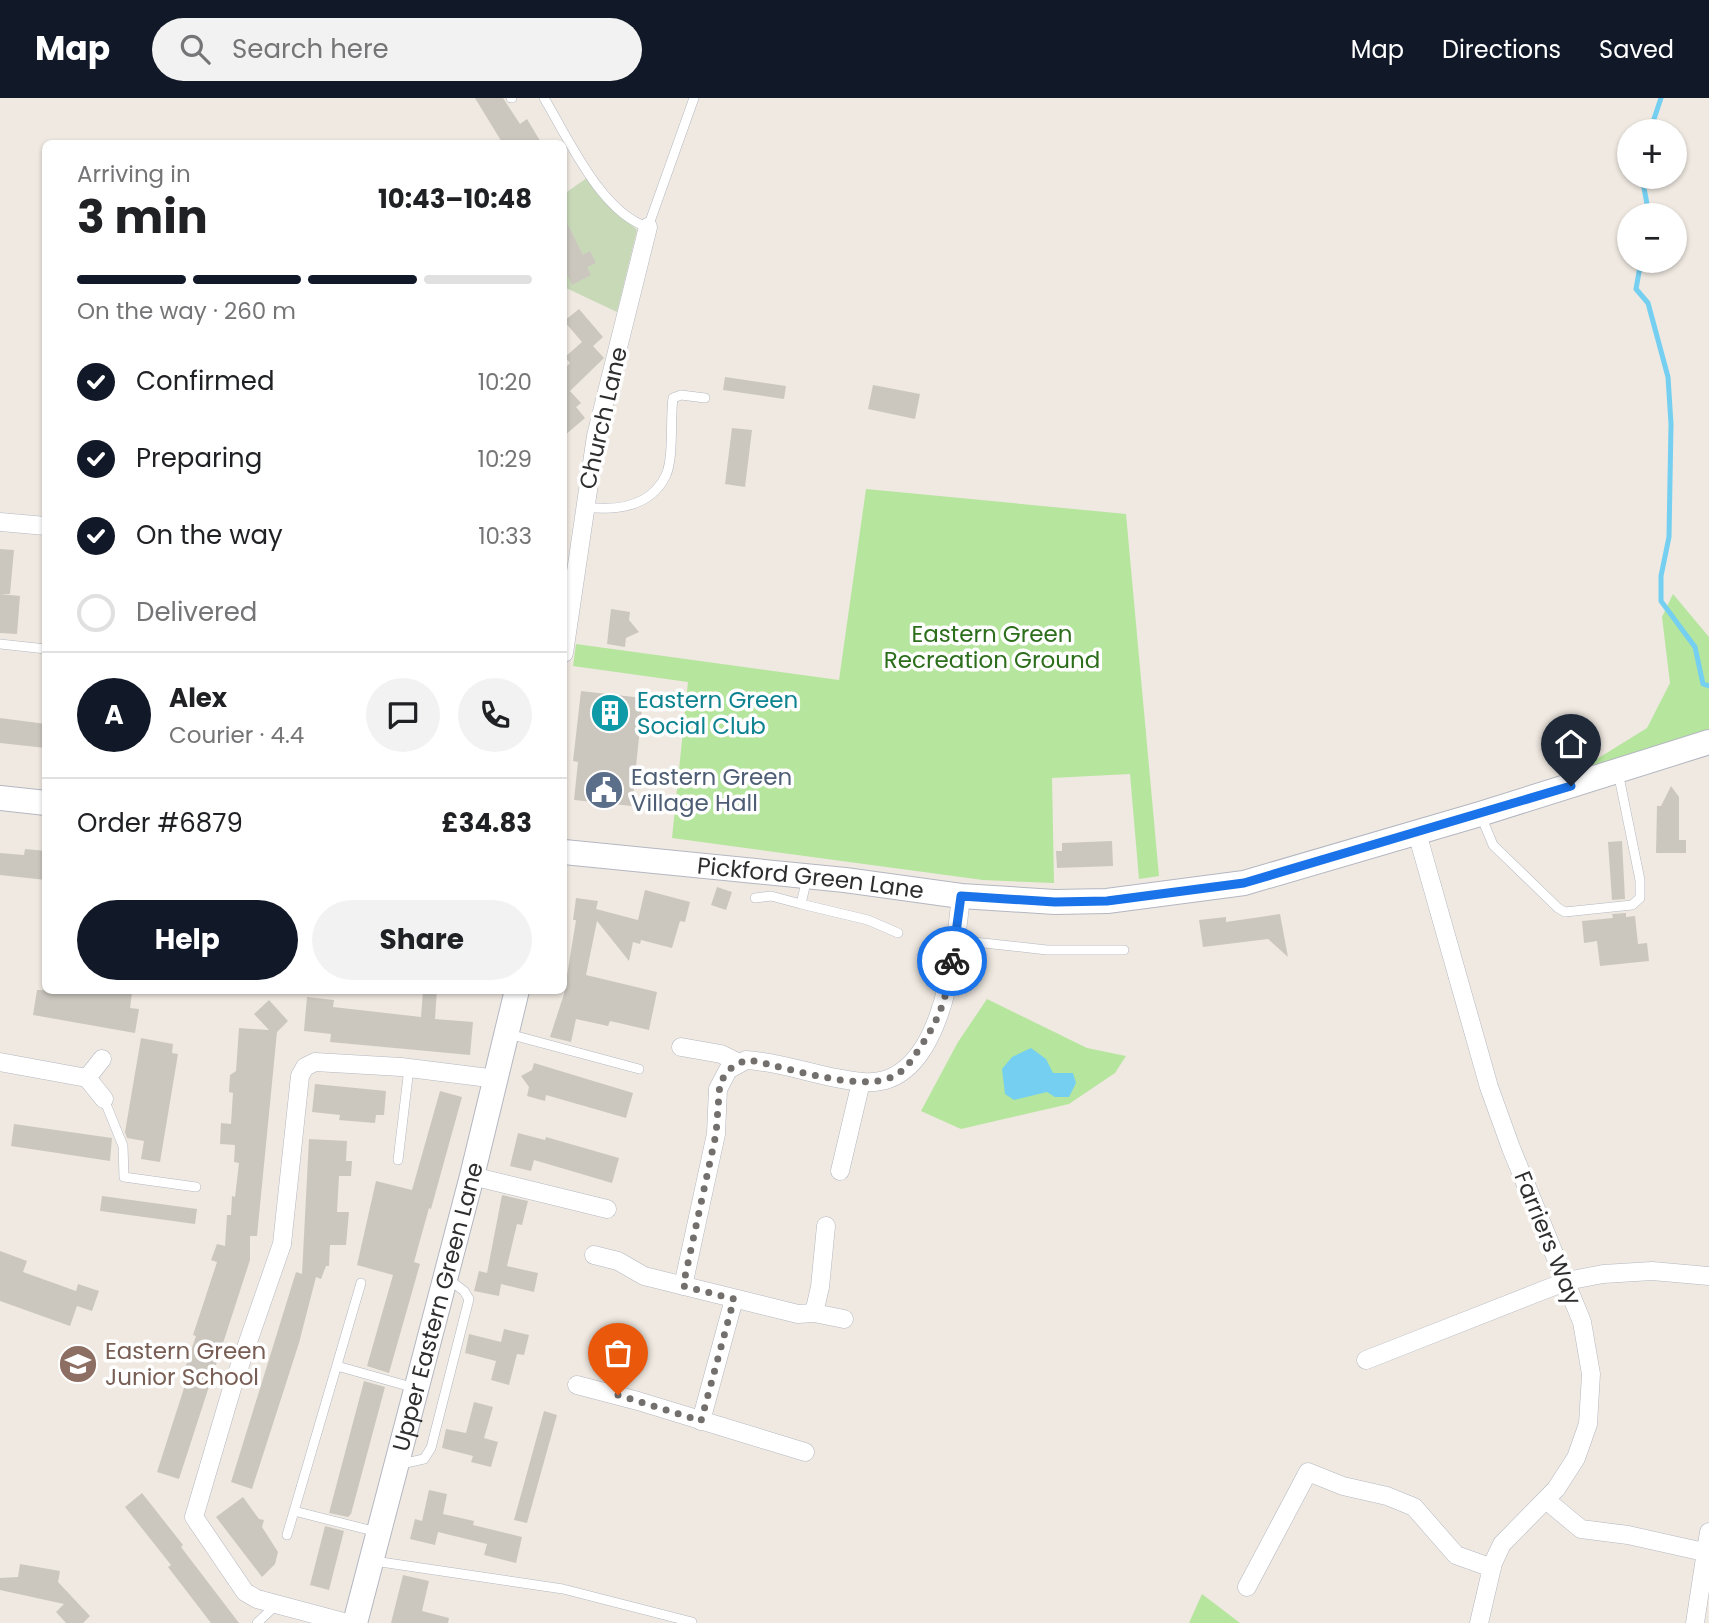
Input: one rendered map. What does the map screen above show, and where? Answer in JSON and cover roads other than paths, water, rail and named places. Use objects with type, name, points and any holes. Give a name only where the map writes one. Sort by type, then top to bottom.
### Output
[{"type":"street","name":"Church Lane","points":[[567,630],[583,507],[596,436],[648,227]]},
{"type":"street","points":[[0,522],[42,526]]},
{"type":"street","name":"Pickford Green Lane","points":[[567,852],[808,876],[961,896],[1055,902],[1107,901],[1244,883],[1480,814],[1709,742]]},
{"type":"street","points":[[0,798],[42,803]]},
{"type":"street","name":"Farriers Way","points":[[1417,833],[1489,1087],[1511,1148],[1567,1281],[1586,1337],[1591,1374],[1590,1410],[1576,1458],[1546,1500],[1508,1535],[1492,1568],[1479,1623]]},
{"type":"street","points":[[683,1286],[716,1134],[718,1089],[728,1070],[738,1063],[754,1061],[861,1083],[892,1078],[912,1060],[943,1008],[961,896]]},
{"type":"street","name":"Upper Eastern Green Lane","points":[[355,1623],[497,1079],[516,994]]},
{"type":"street","points":[[681,1046],[721,1054],[738,1063]]},
{"type":"street","points":[[87,1078],[102,1059]]},
{"type":"street","points":[[0,1062],[87,1078],[104,1099]]},
{"type":"street","points":[[347,1623],[277,1604],[246,1592],[194,1517],[232,1388],[282,1244],[300,1076],[305,1067],[315,1062],[409,1068],[497,1079]]},
{"type":"street","points":[[840,1171],[861,1083]]},
{"type":"street","points":[[472,1176],[607,1209]]},
{"type":"street","points":[[814,1313],[820,1287],[826,1226]]},
{"type":"street","points":[[594,1255],[618,1261],[645,1276],[683,1286],[798,1314],[814,1313],[844,1319]]},
{"type":"street","points":[[1366,1360],[1567,1281],[1603,1274],[1652,1271],[1709,1276]]},
{"type":"street","points":[[701,1421],[734,1299]]},
{"type":"street","points":[[577,1385],[805,1452]]},
{"type":"street","points":[[1247,1587],[1308,1472],[1343,1486],[1415,1507],[1456,1555],[1492,1568]]},
{"type":"street","points":[[1546,1500],[1581,1529],[1628,1535],[1704,1552]]},
{"type":"street","points":[[1695,1623],[1709,1532]]},
{"type":"lane","points":[[544,98],[577,155],[610,201],[632,222],[648,227],[694,98]]},
{"type":"lane","points":[[583,507],[618,509],[646,496],[666,475],[673,398],[681,395],[705,398]]},
{"type":"lane","points":[[0,644],[42,649]]},
{"type":"lane","points":[[1480,814],[1493,845],[1558,908],[1565,912],[1632,905],[1640,898],[1640,880],[1618,771]]},
{"type":"lane","points":[[801,904],[808,876]]},
{"type":"lane","points":[[755,898],[771,896],[869,920],[898,933]]},
{"type":"lane","points":[[956,940],[1047,950],[1124,950]]},
{"type":"lane","points":[[507,1033],[639,1069]]},
{"type":"lane","points":[[398,1160],[409,1068]]},
{"type":"lane","points":[[104,1099],[122,1146],[124,1177],[196,1187]]},
{"type":"lane","points":[[397,1465],[424,1459],[431,1448],[469,1299],[464,1291],[446,1277]]},
{"type":"lane","points":[[287,1535],[361,1283]]},
{"type":"lane","points":[[337,1366],[417,1389]]},
{"type":"lane","points":[[294,1511],[379,1532]]},
{"type":"lane","points":[[371,1560],[563,1589],[692,1622]]},
{"type":"lane","points":[[257,1623],[277,1604]]},
{"type":"water","points":[[1031,1048],[1046,1059],[1053,1073],[1073,1073],[1076,1083],[1069,1097],[1055,1097],[1047,1092],[1014,1100],[1005,1094],[1002,1069],[1012,1057]]},
{"type":"waterway","points":[[1654,119],[1661,98]]},
{"type":"waterway","points":[[1644,189],[1647,203]]},
{"type":"waterway","points":[[1639,273],[1636,289],[1648,303],[1668,377],[1671,424],[1669,537],[1661,576],[1661,601],[1695,647],[1703,684],[1709,686]]},
{"type":"place","name":"Eastern Green Social Club","points":[[610,713]]},
{"type":"place","name":"Eastern Green Village Hall","points":[[604,790]]},
{"type":"place","name":"Eastern Green Junior School","points":[[78,1364]]},
{"type":"park label","name":"Eastern Green Recreation Ground","points":[[992,647]]}]
